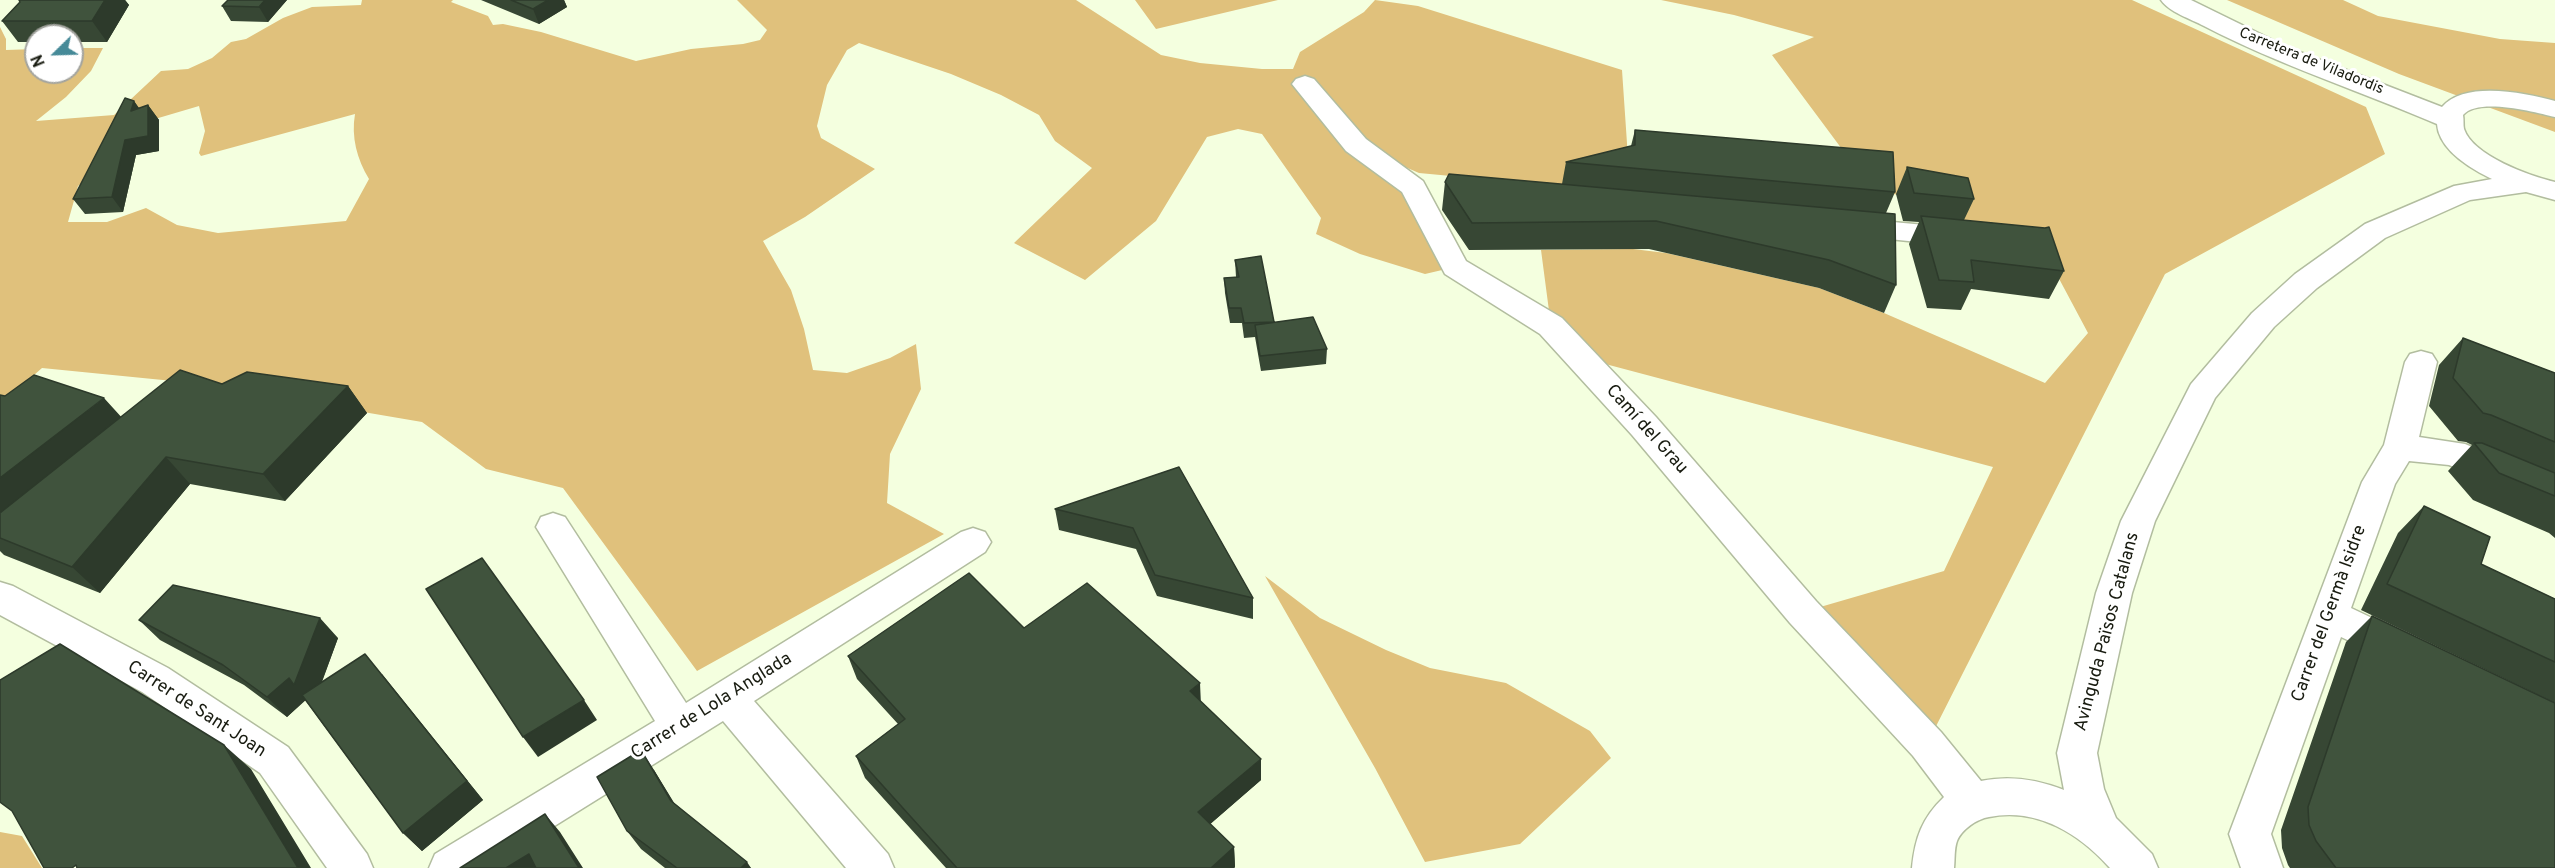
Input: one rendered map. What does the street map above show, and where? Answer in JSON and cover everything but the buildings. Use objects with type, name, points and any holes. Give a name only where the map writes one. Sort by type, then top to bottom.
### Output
[{"type":"street","name":"Carretera de Viladordis","points":[[2173,0],[2253,41],[2314,67],[2405,99],[2455,113]]},
{"type":"street","name":"Carretera de Viladordis","points":[[2204,0],[2261,30],[2406,89],[2455,113]]},
{"type":"street","name":"Camí del Grau","points":[[1305,84],[1356,145],[1413,187],[1455,267],[1551,326],[1644,426],[1803,612],[1926,744],[1972,802]]},
{"type":"street","points":[[2555,109],[2521,100],[2499,98],[2480,99],[2455,113],[2455,136],[2472,154],[2491,167],[2527,183],[2555,191]]},
{"type":"street","points":[[2464,192],[2472,181],[2472,154]]},
{"type":"street","name":"Avinguda Països Catalans","points":[[2033,798],[2059,777],[2077,753],[2115,593],[2138,521],[2202,392],[2263,320],[2306,281],[2375,231],[2464,192],[2527,183]]},
{"type":"street","points":[[1413,187],[1448,190]]},
{"type":"street","points":[[1829,225],[1983,240]]},
{"type":"street","name":"Carrer del Germà Isidre","points":[[2262,868],[2250,834],[2379,482],[2400,447],[2421,362]]},
{"type":"street","points":[[2400,447],[2453,453],[2555,496]]},
{"type":"street","points":[[553,527],[680,727]]},
{"type":"street","name":"Carrer de Lola Anglada","points":[[450,868],[728,698],[972,542]]},
{"type":"street","name":"Carrer de Sant Joan","points":[[0,597],[155,680],[274,760],[352,868]]},
{"type":"street","points":[[2329,614],[2426,661]]},
{"type":"street","points":[[728,698],[873,868]]},
{"type":"street","name":"Avinguda Països Catalans","points":[[2077,753],[2084,789],[2100,829]]},
{"type":"street","name":"Avinguda Països Catalans","points":[[1934,868],[1936,844],[1941,831],[1959,809],[1972,802],[1994,796],[2033,798],[2060,806],[2100,829],[2137,868]]},
{"type":"shaded area","points":[[362,0],[453,0],[451,2],[488,16],[493,25],[503,24],[541,32],[636,61],[691,49],[760,40],[767,30],[737,0],[1076,0],[1161,55],[1200,63],[1262,69],[1293,69],[1300,52],[1364,12],[1375,0],[1418,6],[1622,70],[1628,158],[1569,187],[1419,173],[1359,147],[1413,187],[1455,267],[1425,274],[1360,254],[1316,234],[1321,218],[1262,134],[1238,129],[1207,137],[1156,221],[1085,280],[1014,243],[1092,168],[1055,141],[1039,115],[1001,95],[951,74],[859,43],[847,50],[827,85],[817,126],[821,138],[875,169],[805,217],[763,241],[791,290],[804,329],[813,370],[847,373],[890,358],[916,344],[921,389],[890,454],[887,503],[944,534],[697,671],[563,488],[486,469],[422,422],[193,383],[42,368],[0,405],[0,27],[6,39],[6,50],[24,49],[24,84],[78,84],[36,121],[114,115],[161,71],[188,69],[212,58],[231,42],[246,39],[283,18],[312,7],[361,5]],"holes":[[[199,106],[205,131],[199,153],[201,156],[355,114],[356,148],[369,179],[346,221],[218,233],[177,225],[146,208],[107,222],[68,222],[78,186],[99,169],[111,132]]]},
{"type":"shaded area","points":[[1135,0],[1278,0],[1156,29]]},
{"type":"shaded area","points":[[1661,0],[2132,0],[2366,107],[2385,154],[2165,274],[1927,744],[1803,612],[1944,571],[1993,467],[1579,357],[1551,326],[1541,250],[1633,249],[1666,253],[1819,288],[1884,313],[2045,383],[2088,333],[2032,228],[1961,225],[1956,205],[1882,192],[1856,168],[1772,55],[1814,37],[1734,15]]},
{"type":"shaded area","points":[[2227,0],[2343,0],[2378,16],[2500,39],[2555,43],[2555,132],[2399,74]]},
{"type":"shaded area","points":[[84,48],[103,48],[91,71],[84,78]]},
{"type":"shaded area","points":[[1265,576],[1320,618],[1386,650],[1430,668],[1506,683],[1590,731],[1611,758],[1520,844],[1425,862],[1375,768]]},
{"type":"shaded area","points":[[0,832],[22,836],[42,868],[0,868]]}]
